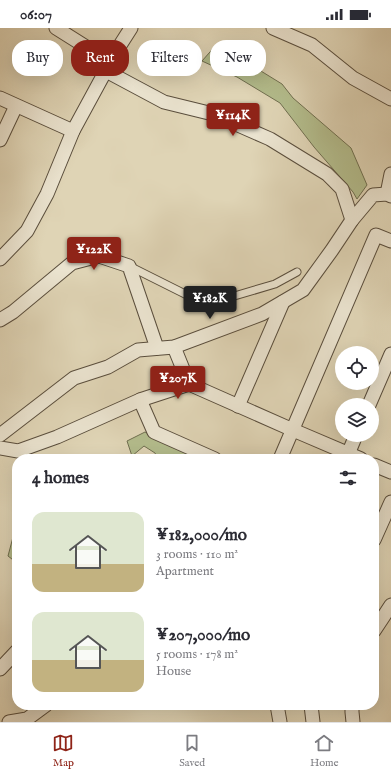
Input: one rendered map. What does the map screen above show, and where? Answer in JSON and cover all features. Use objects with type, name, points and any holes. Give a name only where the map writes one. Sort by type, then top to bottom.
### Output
[{"type":"street","points":[[56,28],[72,40]]},
{"type":"street","points":[[123,40],[131,28]]},
{"type":"street","points":[[273,28],[312,45],[353,78],[391,99]]},
{"type":"street","points":[[0,259],[27,231],[47,194],[73,131],[103,76]]},
{"type":"street","points":[[124,76],[164,102],[213,114],[270,139],[327,174],[342,189],[352,220]]},
{"type":"street","points":[[0,98],[73,131]]},
{"type":"street","points":[[0,140],[16,106]]},
{"type":"street","points":[[0,435],[74,378],[108,367],[138,350],[174,347],[262,314],[303,290],[352,220],[373,195],[389,195],[391,176]]},
{"type":"street","points":[[282,454],[376,235],[391,241]]},
{"type":"street","points":[[0,320],[13,312],[72,263],[99,256],[121,262],[129,266],[157,348]]},
{"type":"street","points":[[238,406],[283,302]]},
{"type":"street","points":[[174,347],[189,384]]},
{"type":"street","points":[[372,398],[391,354]]},
{"type":"street","points":[[0,448],[18,451],[57,437],[140,400],[189,384],[343,454]]},
{"type":"street","points":[[140,400],[154,432],[204,454]]},
{"type":"street","points":[[348,454],[353,442]]},
{"type":"street","points":[[379,467],[391,472]]},
{"type":"street","points":[[379,529],[391,502]]},
{"type":"street","points":[[379,623],[391,605]]},
{"type":"street","points":[[0,669],[12,656]]},
{"type":"street","points":[[9,722],[27,719],[39,710]]},
{"type":"street","points":[[278,710],[280,722]]},
{"type":"street","points":[[312,710],[314,722]]},
{"type":"street","points":[[352,710],[353,722]]},
{"type":"lane","points":[[129,266],[187,295],[231,297],[274,284],[296,272]]},
{"type":"green space","points":[[210,52],[210,65],[202,61]]},
{"type":"green space","points":[[266,74],[282,84],[293,98],[351,148],[367,185],[357,199],[353,192],[314,147],[280,103],[235,76],[266,76]]},
{"type":"green space","points":[[145,432],[192,454],[156,454],[144,446],[134,454],[131,454],[127,441]]},
{"type":"green space","points":[[12,541],[12,559],[8,556]]}]
